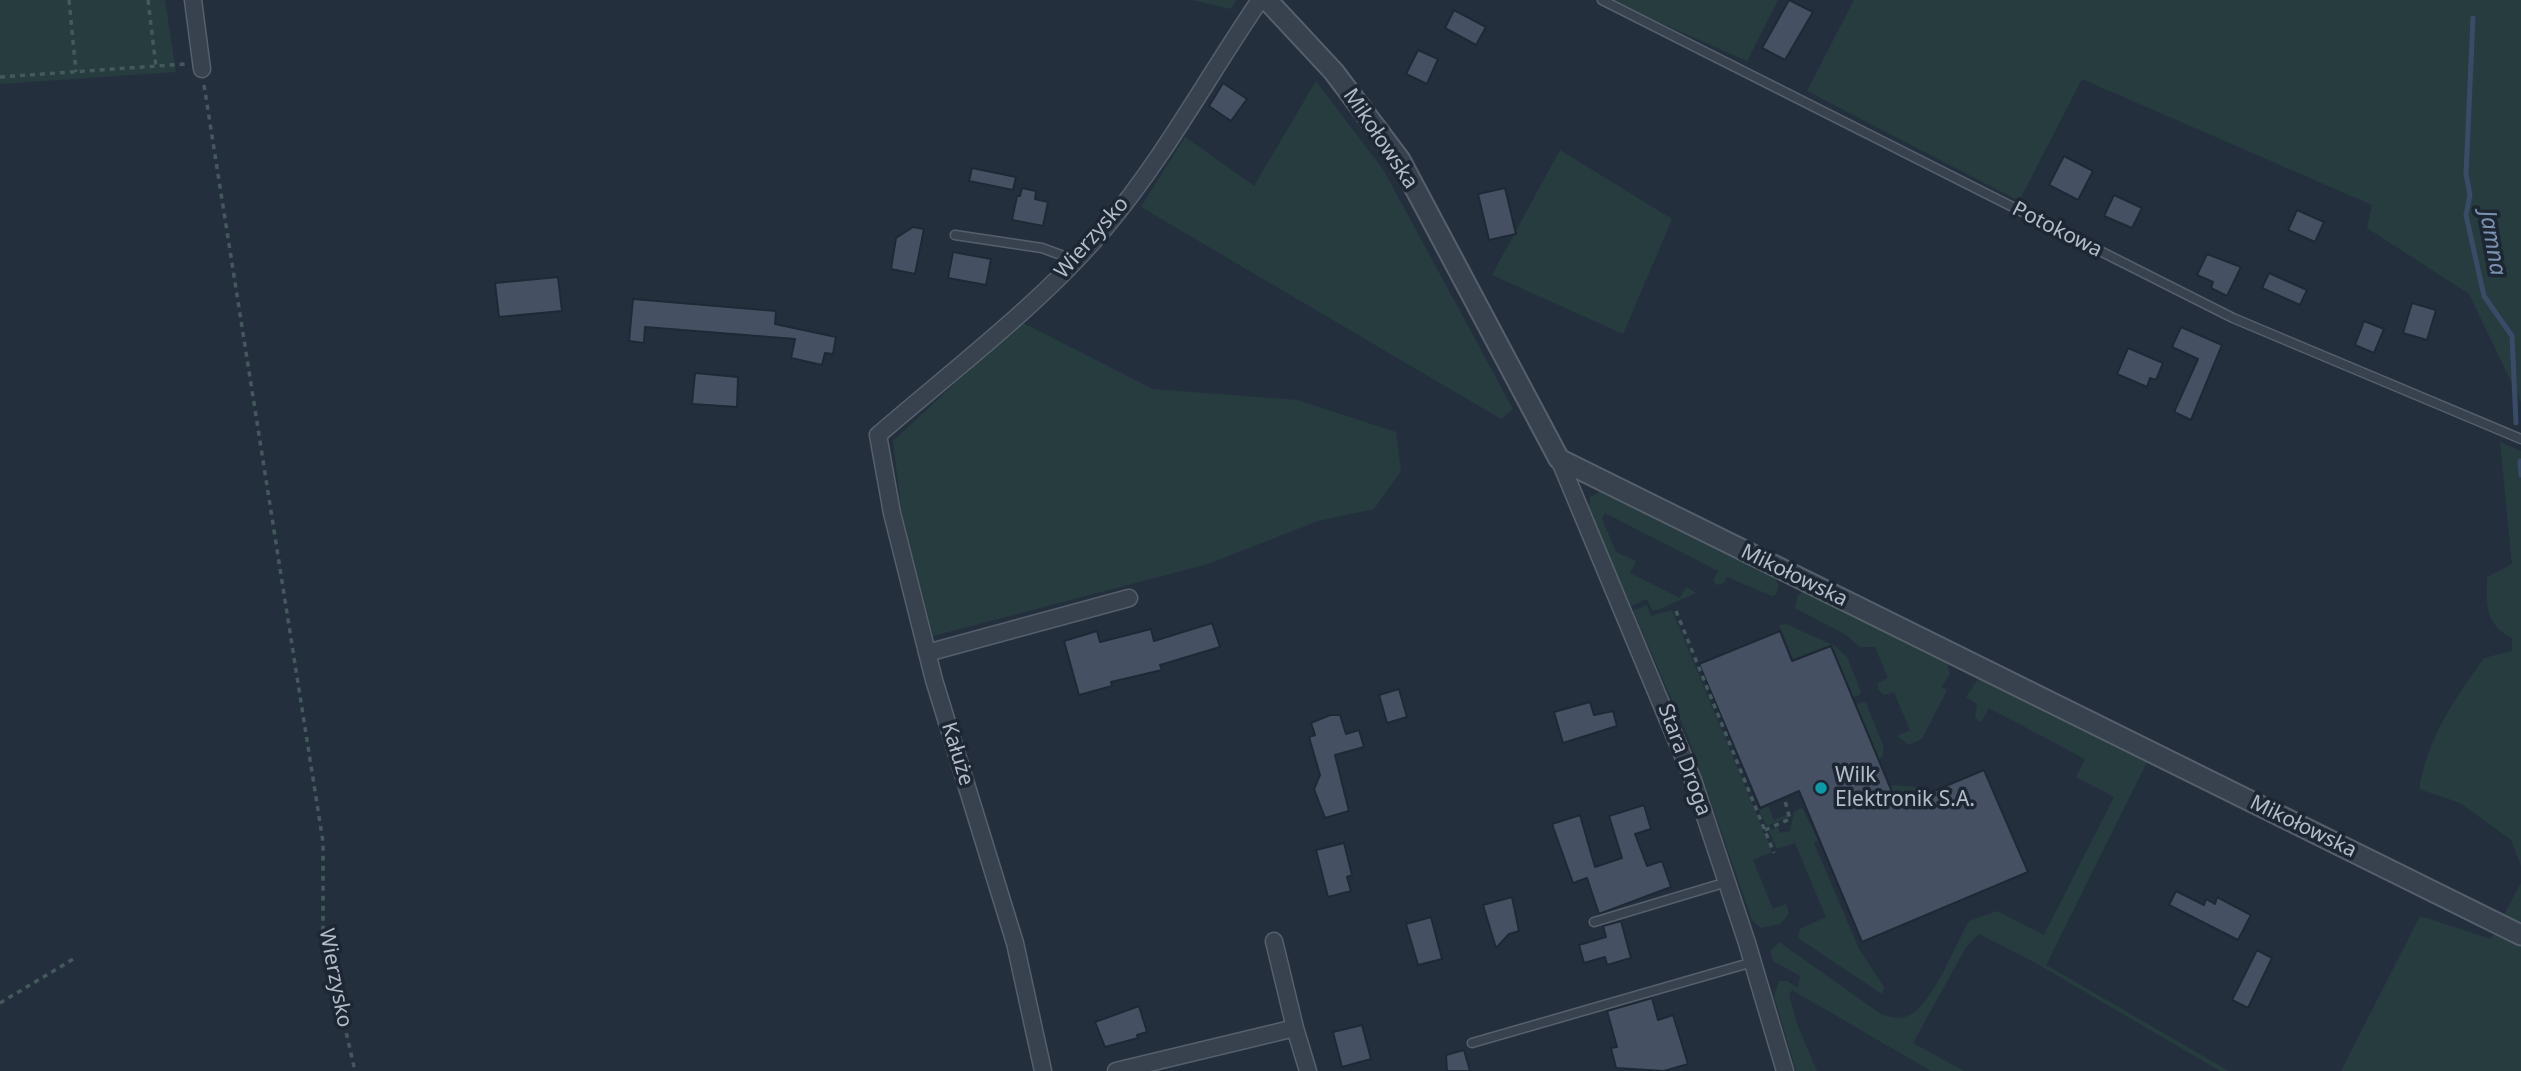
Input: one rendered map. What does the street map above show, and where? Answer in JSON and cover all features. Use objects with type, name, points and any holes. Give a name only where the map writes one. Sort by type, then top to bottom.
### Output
[{"type":"street","points":[[193,0],[202,69]]},
{"type":"street","name":"Wierzysko","points":[[878,435],[1072,265],[1106,226],[1161,152],[1260,0]]},
{"type":"street","name":"Mikołowska","points":[[1267,0],[1334,72],[1400,160],[1559,459],[2521,935]]},
{"type":"street","name":"Kałuże","points":[[878,435],[892,513],[927,653],[1015,943],[1043,1071]]},
{"type":"street","name":"Stara Droga","points":[[1559,459],[1654,681],[1727,882],[1785,1071]]},
{"type":"street","points":[[927,653],[1129,598]]},
{"type":"street","points":[[1273,941],[1308,1071]]},
{"type":"street","points":[[1116,1071],[1295,1028]]},
{"type":"lane","name":"Potokowa","points":[[1602,0],[2233,318],[2521,439]]},
{"type":"lane","points":[[955,235],[1042,248],[1069,258],[1072,265]]},
{"type":"lane","points":[[1594,922],[1727,882]]},
{"type":"lane","points":[[1472,1043],[1753,962]]},
{"type":"path","points":[[69,0],[76,72]]},
{"type":"path","points":[[148,0],[156,67]]},
{"type":"path","points":[[0,77],[175,66]]},
{"type":"path","name":"Wierzysko","points":[[202,69],[323,842],[323,931],[355,1071]]},
{"type":"path","points":[[1676,611],[1774,853]]},
{"type":"path","points":[[1765,830],[1790,819],[1785,801]]},
{"type":"path","points":[[0,1003],[75,958]]},
{"type":"green space","points":[[0,0],[165,0],[176,72],[0,84]]},
{"type":"green space","points":[[1192,0],[1236,0],[1231,9]]},
{"type":"green space","points":[[1778,0],[1747,61],[1613,2]]},
{"type":"green space","points":[[1854,0],[2521,0],[2521,402],[2469,294],[2367,228],[2372,205],[2082,79],[2019,201],[1807,91]]},
{"type":"green space","points":[[1316,81],[1384,171],[1513,409],[1501,419],[1141,207],[1185,137],[1254,186]]},
{"type":"green space","points":[[1560,150],[1672,219],[1623,334],[1492,275]]},
{"type":"green space","points":[[1021,322],[1153,389],[1297,400],[1396,432],[1401,471],[1374,509],[1318,521],[1208,564],[933,636],[902,514],[893,441]]},
{"type":"green space","points":[[2500,442],[2521,451],[2521,866],[2511,840],[2460,803],[2419,789],[2436,735],[2462,689],[2484,658],[2512,651],[2512,638],[2497,627],[2487,604],[2487,577],[2512,564]]},
{"type":"green space","points":[[1601,491],[1774,576],[1779,586],[1776,594],[1772,596],[1727,577],[1724,583],[1716,585],[1713,581],[1718,571],[1605,513],[1602,519],[1616,552],[1636,561],[1630,573],[1680,598],[1686,587],[1696,593],[1657,610],[1652,610],[1647,599],[1631,606],[1589,511],[1590,497]]},
{"type":"green space","points":[[1803,592],[1947,662],[1950,674],[1941,687],[1947,690],[1922,739],[1909,745],[1897,736],[1910,730],[1894,692],[1884,695],[1878,689],[1878,683],[1888,678],[1875,647],[1860,647],[1846,635],[1795,608],[1798,595]]},
{"type":"green space","points":[[1647,605],[1651,616],[1672,610],[1772,852],[1753,860],[1773,909],[1786,904],[1789,914],[1780,924],[1761,928],[1752,920],[1689,739],[1633,611]]},
{"type":"green space","points":[[1786,624],[1835,646],[1847,657],[1861,692],[1859,695],[1853,697],[1831,645],[1793,659],[1779,625]]},
{"type":"green space","points":[[1978,679],[2148,760],[2046,965],[2229,1071],[2220,1071],[2034,962],[1979,934],[1966,947],[1913,1043],[1964,1071],[1931,1071],[1792,990],[1789,994],[1797,1024],[1817,1071],[1796,1071],[1774,996],[1779,981],[1787,981],[1798,988],[1800,976],[1773,961],[1770,951],[1779,942],[1881,1014],[1896,1018],[1908,1016],[1928,997],[1969,921],[1997,911],[2044,935],[2114,797],[2076,777],[2085,759],[1989,708],[1981,722],[1975,718],[1977,704],[1966,697]]},
{"type":"green space","points":[[1866,703],[1883,745],[1883,755],[1879,760],[1856,705]]},
{"type":"green space","points":[[1889,785],[1918,787],[1922,796],[1898,806]]},
{"type":"green space","points":[[1768,806],[1774,820],[1788,814],[1789,817],[1767,826],[1759,810]]},
{"type":"green space","points":[[1802,808],[1818,840],[1814,843],[1859,949],[1884,987],[1882,994],[1798,938],[1800,929],[1826,917],[1795,843],[1777,849],[1769,831],[1778,827],[1780,833],[1790,831],[1794,812]]},
{"type":"green space","points":[[2521,883],[2521,1071],[2341,1071],[2420,916],[2491,939]]},
{"type":"building","points":[[1789,0],[1813,12],[1785,60],[1762,48]]},
{"type":"building","points":[[1454,10],[1486,27],[1476,45],[1445,28]]},
{"type":"building","points":[[1418,50],[1438,59],[1427,84],[1406,74]]},
{"type":"building","points":[[1223,83],[1247,99],[1231,121],[1209,106]]},
{"type":"building","points":[[2064,156],[2093,171],[2078,200],[2049,185]]},
{"type":"building","points":[[972,168],[1016,177],[1013,190],[969,181]]},
{"type":"building","points":[[1022,188],[1036,191],[1035,199],[1048,202],[1043,226],[1012,220],[1017,196],[1020,196]]},
{"type":"building","points":[[1505,188],[1516,234],[1489,240],[1478,194]]},
{"type":"building","points":[[2114,195],[2142,208],[2132,228],[2104,216]]},
{"type":"building","points":[[2297,210],[2324,222],[2315,242],[2288,230]]},
{"type":"building","points":[[913,227],[924,229],[915,274],[891,269],[896,238]]},
{"type":"building","points":[[953,252],[991,259],[986,285],[948,278]]},
{"type":"building","points":[[2207,254],[2241,267],[2227,296],[2211,288],[2213,282],[2197,275]]},
{"type":"building","points":[[2269,273],[2307,290],[2300,305],[2262,288]]},
{"type":"building","points":[[558,277],[562,311],[499,317],[495,283]]},
{"type":"building","points":[[633,299],[776,311],[775,324],[836,337],[833,354],[825,353],[822,365],[791,358],[795,339],[645,327],[644,343],[629,341]]},
{"type":"building","points":[[2412,303],[2436,310],[2427,340],[2403,333]]},
{"type":"building","points":[[2364,321],[2384,329],[2374,353],[2355,345]]},
{"type":"building","points":[[2181,327],[2222,345],[2191,420],[2174,412],[2198,359],[2172,347]]},
{"type":"building","points":[[2128,348],[2163,363],[2156,380],[2150,378],[2147,387],[2117,374]]},
{"type":"building","points":[[695,373],[738,377],[737,407],[692,404]]},
{"type":"building","points":[[1212,623],[1220,647],[1160,665],[1162,670],[1111,682],[1112,686],[1079,695],[1064,641],[1097,631],[1100,642],[1151,629],[1154,641]]},
{"type":"building","name":"Wilk Elektronik S.A.","points":[[1780,631],[1792,661],[1831,646],[1898,806],[1984,770],[2028,872],[1862,942],[1799,791],[1760,808],[1699,664]]},
{"type":"building","points":[[1399,689],[1407,717],[1387,723],[1379,695]]},
{"type":"building","points":[[1590,702],[1594,715],[1613,711],[1617,726],[1563,743],[1554,712]]},
{"type":"building","points":[[1330,715],[1340,715],[1346,734],[1359,730],[1364,747],[1335,755],[1349,811],[1325,818],[1314,789],[1320,775],[1309,737],[1315,735],[1311,723]]},
{"type":"building","points":[[1644,805],[1651,829],[1635,834],[1647,866],[1662,861],[1671,887],[1599,914],[1587,878],[1573,883],[1552,824],[1580,815],[1595,867],[1622,858],[1609,816]]},
{"type":"building","points":[[1344,843],[1352,875],[1347,877],[1351,891],[1328,897],[1316,850]]},
{"type":"building","points":[[2176,891],[2204,905],[2206,899],[2215,904],[2217,897],[2251,915],[2238,940],[2169,905]]},
{"type":"building","points":[[1512,897],[1519,931],[1509,934],[1496,948],[1483,905]]},
{"type":"building","points":[[1431,917],[1442,959],[1418,965],[1406,924]]},
{"type":"building","points":[[1621,921],[1631,958],[1607,965],[1605,957],[1584,963],[1579,945],[1606,937],[1603,926]]},
{"type":"building","points":[[2257,950],[2272,958],[2248,1008],[2232,1000]]},
{"type":"building","points":[[1652,998],[1658,1020],[1673,1015],[1688,1064],[1664,1071],[1616,1068],[1611,1048],[1617,1047],[1607,1011]]},
{"type":"building","points":[[1139,1006],[1147,1032],[1137,1035],[1138,1038],[1105,1047],[1095,1022]]},
{"type":"building","points":[[1362,1025],[1371,1059],[1342,1067],[1333,1032]]},
{"type":"building","points":[[1464,1050],[1470,1071],[1447,1071],[1446,1055]]},
{"type":"waterway","name":"Jamna","points":[[2473,18],[2466,174],[2470,195],[2466,215],[2484,296],[2512,336],[2516,423]]},
{"type":"waterway","name":"Jamna","points":[[2520,461],[2521,475]]},
{"type":"place","name":"Wilk Elektronik S.A.","points":[[1821,788]]}]
